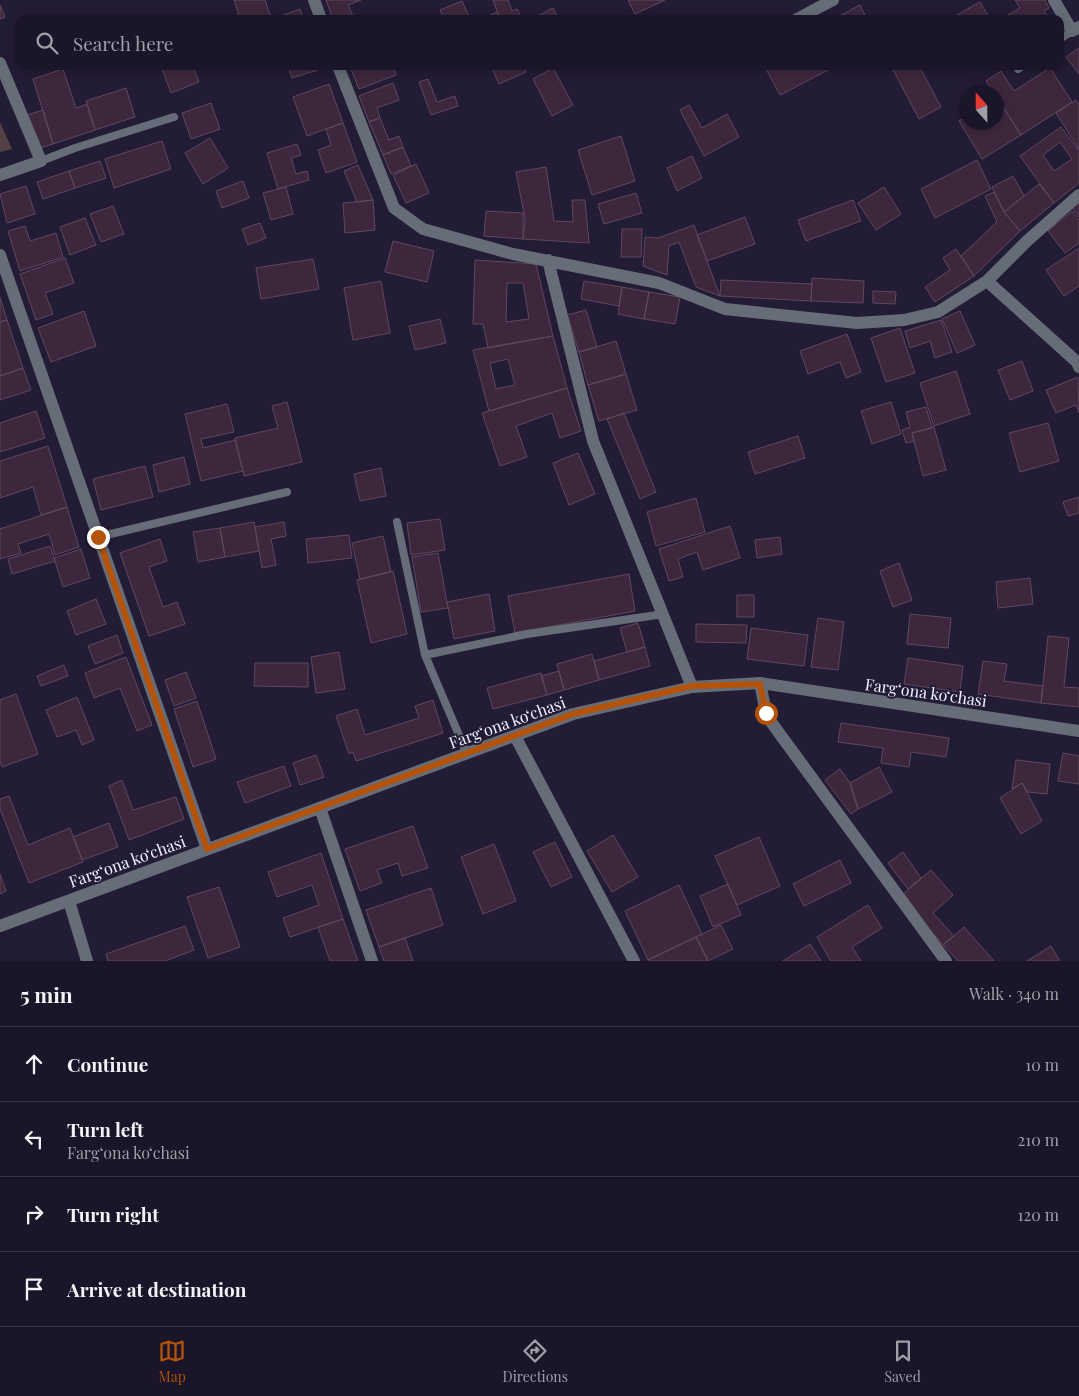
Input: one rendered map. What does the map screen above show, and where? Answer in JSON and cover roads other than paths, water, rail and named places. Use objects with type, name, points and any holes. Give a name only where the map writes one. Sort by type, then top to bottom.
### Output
[{"type":"street","points":[[314,0],[320,15]]},
{"type":"street","points":[[805,15],[833,0]]},
{"type":"street","points":[[1054,0],[1075,29]]},
{"type":"street","points":[[0,63],[41,161],[0,175]]},
{"type":"street","points":[[340,70],[394,208],[423,229],[513,254],[659,282],[725,309],[856,323],[904,320],[938,312],[987,281],[1027,241],[1079,195]]},
{"type":"street","points":[[0,256],[207,849]]},
{"type":"street","points":[[548,260],[593,441],[692,686]]},
{"type":"street","points":[[987,281],[1077,362],[1079,367]]},
{"type":"street","points":[[760,684],[766,713],[771,722],[946,961]]},
{"type":"street","name":"Fargʻona koʻchasi","points":[[0,926],[573,714],[692,686],[760,684],[1079,731]]},
{"type":"street","points":[[515,736],[634,961]]},
{"type":"street","points":[[320,808],[372,961]]},
{"type":"street","points":[[68,901],[87,961]]},
{"type":"lane","points":[[1064,36],[1075,29]]},
{"type":"lane","points":[[41,161],[75,148],[174,117]]},
{"type":"lane","points":[[98,537],[286,492]]},
{"type":"lane","points":[[397,522],[425,655],[467,754]]},
{"type":"lane","points":[[425,655],[528,634],[664,614]]}]
